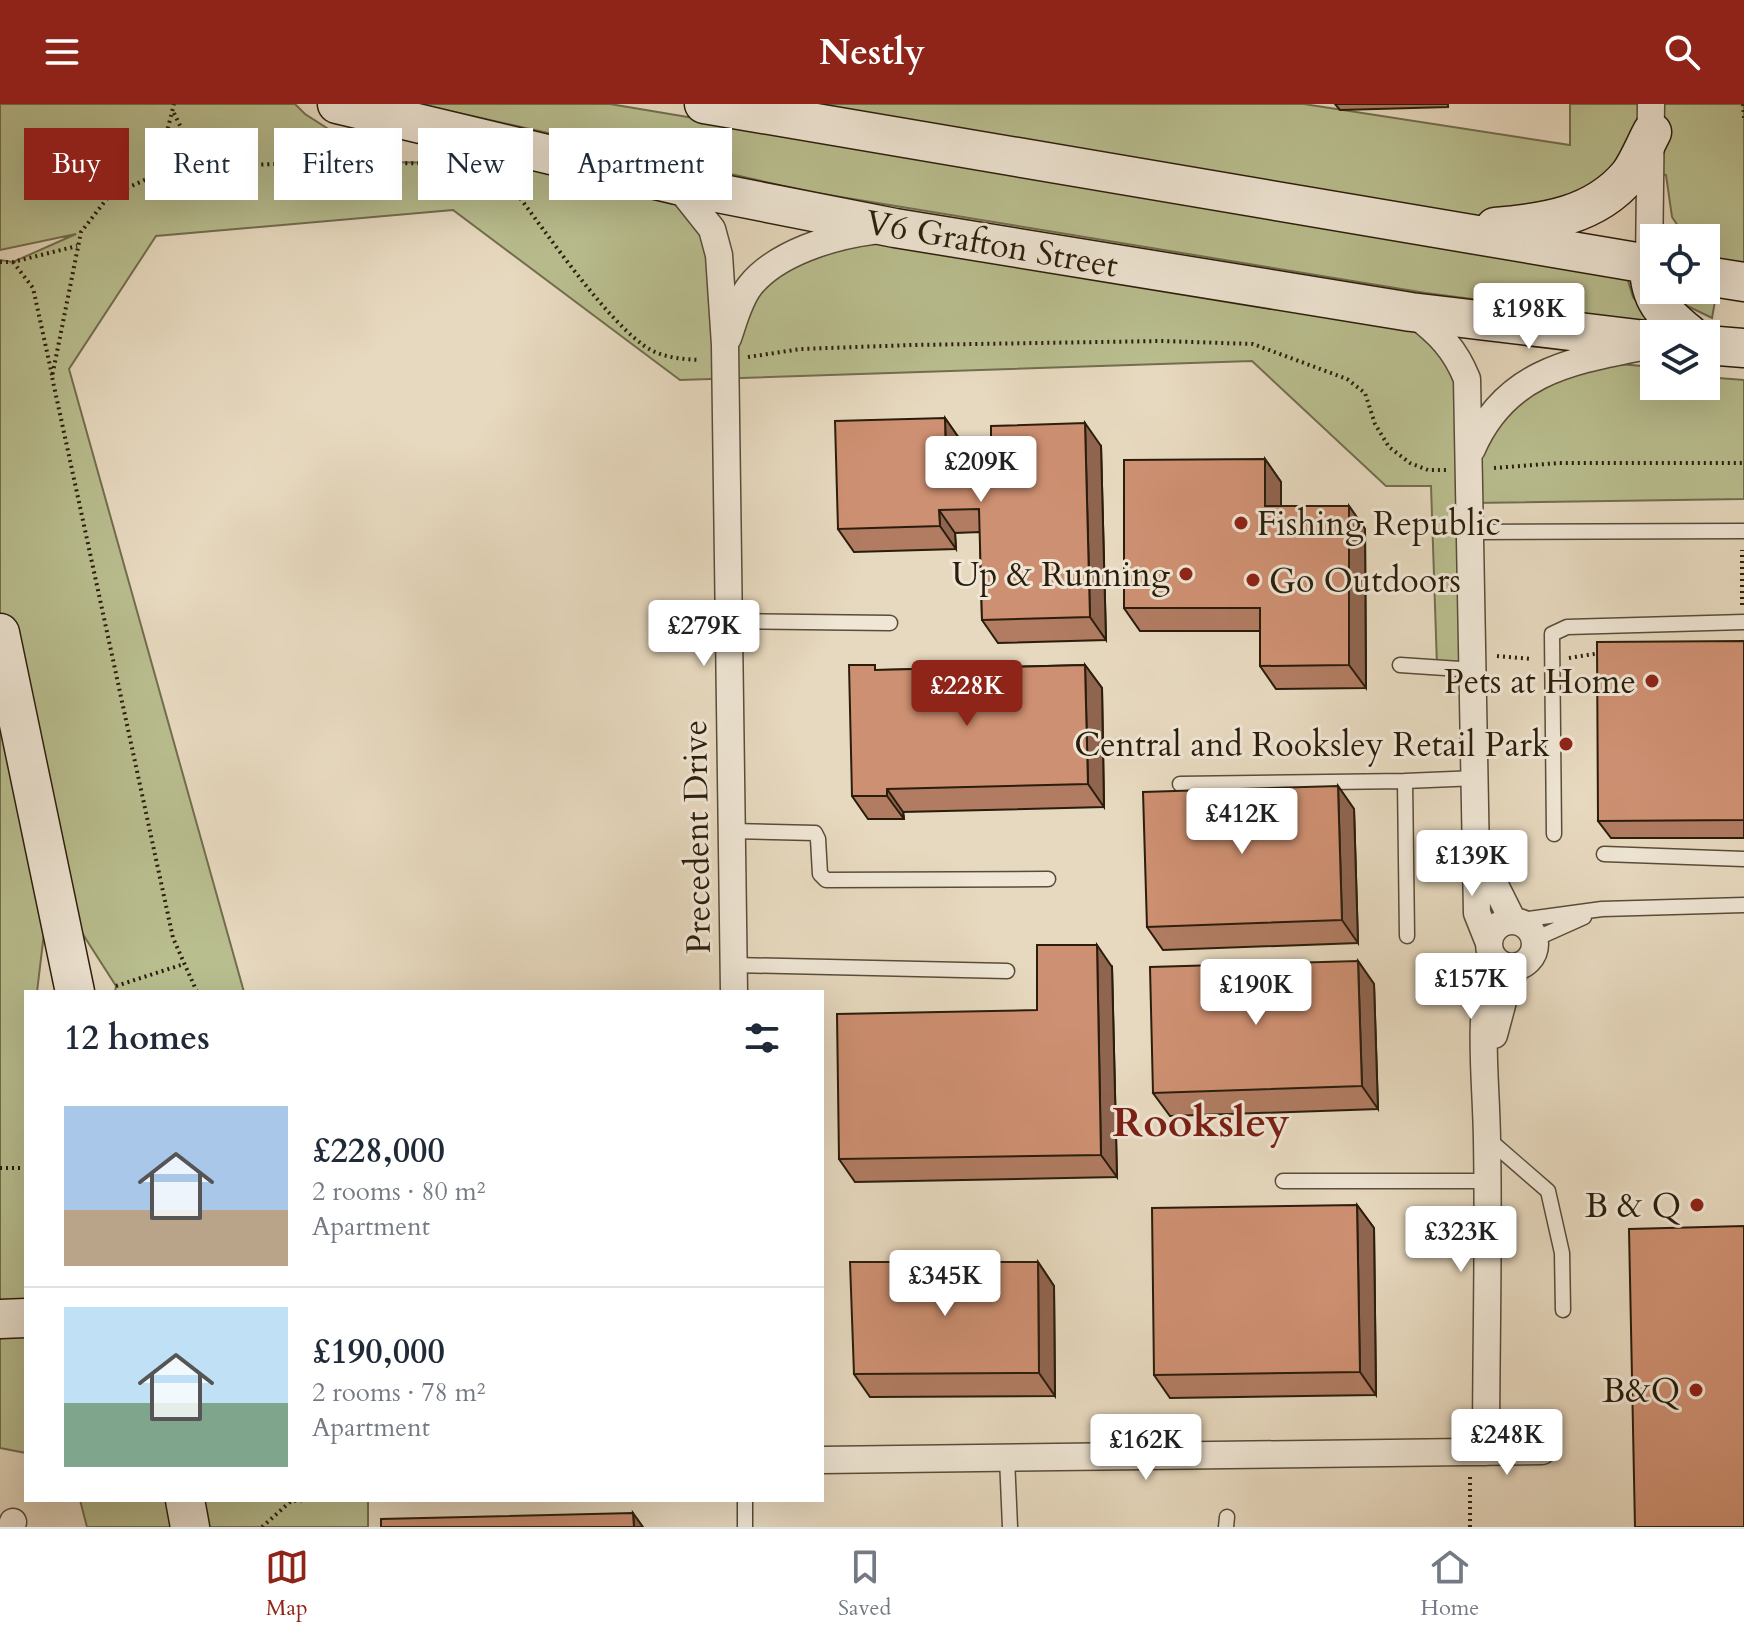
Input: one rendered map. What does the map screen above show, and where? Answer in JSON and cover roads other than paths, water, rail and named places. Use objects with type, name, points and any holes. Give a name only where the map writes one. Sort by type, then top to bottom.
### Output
[{"type":"street","name":"V6 Grafton Street","points":[[337,104],[549,155]]},
{"type":"street","points":[[704,104],[1440,231],[1640,254]]},
{"type":"street","points":[[1440,231],[1530,224],[1578,214],[1603,199],[1630,174],[1652,118]]},
{"type":"street","points":[[1652,118],[1655,224]]},
{"type":"street","name":"V6 Grafton Street","points":[[732,196],[895,228],[1411,312],[1640,341]]},
{"type":"street","name":"Precedent Drive","points":[[689,200],[712,229],[719,255],[725,353],[734,990]]},
{"type":"street","name":"Precedent Drive","points":[[725,353],[750,286],[779,264],[830,239],[895,228]]},
{"type":"street","points":[[1656,304],[1675,320]]},
{"type":"street","points":[[1411,312],[1444,337],[1459,358],[1467,379],[1479,852],[1477,913],[1500,956]]},
{"type":"street","points":[[1470,461],[1482,425],[1499,405],[1545,370],[1572,360],[1640,346]]},
{"type":"street","points":[[0,633],[75,990]]},
{"type":"street","points":[[1479,852],[1513,921]]},
{"type":"street","points":[[1478,1453],[1487,1137],[1483,1094],[1484,996],[1500,956],[1492,932],[1505,921],[1527,926],[1535,939],[1533,955],[1500,956]]},
{"type":"street","points":[[0,1319],[24,1318]]},
{"type":"street","points":[[824,1460],[1542,1451]]},
{"type":"street","points":[[185,1502],[190,1527]]},
{"type":"lane","points":[[1472,532],[1743,531]]},
{"type":"lane","points":[[728,621],[890,623]]},
{"type":"lane","points":[[1554,834],[1552,634],[1567,627],[1744,622]]},
{"type":"lane","points":[[1400,665],[1475,662]]},
{"type":"lane","points":[[1180,784],[1477,778]]},
{"type":"lane","points":[[1405,781],[1407,936]]},
{"type":"lane","points":[[732,831],[815,833],[820,874],[826,880],[1048,879]]},
{"type":"lane","points":[[1604,854],[1744,859]]},
{"type":"lane","points":[[1513,921],[1602,909],[1744,905]]},
{"type":"lane","points":[[1535,939],[1602,909]]},
{"type":"lane","points":[[734,965],[1007,971]]},
{"type":"lane","points":[[1487,1137],[1548,1191],[1562,1253],[1563,1310]]},
{"type":"lane","points":[[1283,1181],[1486,1181]]},
{"type":"lane","points":[[1007,1458],[1010,1527]]},
{"type":"lane","points":[[745,1502],[745,1527]]},
{"type":"place","name":"Fishing Republic","points":[[1241,523]]},
{"type":"place","name":"Up & Running","points":[[1186,574]]},
{"type":"place","name":"Go Outdoors","points":[[1253,580]]},
{"type":"place","name":"Pets at Home","points":[[1652,681]]},
{"type":"place","name":"Central and Rooksley Retail Park","points":[[1566,744]]},
{"type":"place","name":"B & Q","points":[[1697,1205]]},
{"type":"place","name":"B&Q","points":[[1696,1390]]},
{"type":"district","name":"Rooksley","points":[[1201,1121]]}]
